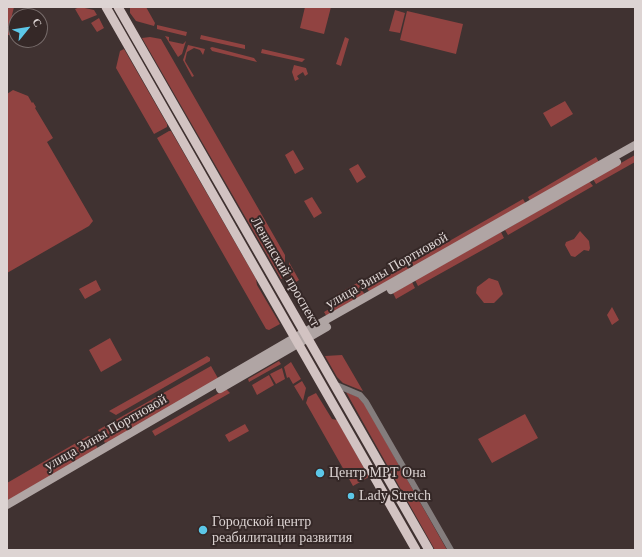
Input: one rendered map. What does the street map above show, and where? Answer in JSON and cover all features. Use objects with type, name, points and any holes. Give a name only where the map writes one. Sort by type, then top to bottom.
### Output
[{"type":"main road","name":"Ленинский проспект","points":[[106,7],[416,550]]},
{"type":"main road","name":"Ленинский проспект","points":[[119,7],[429,550]]},
{"type":"main road","name":"улица Зины Портновой","points":[[306,336],[635,145]]},
{"type":"main road","name":"улица Зины Портновой","points":[[7,505],[635,151]]},
{"type":"main road","name":"улица Зины Портновой","points":[[7,510],[296,341]]},
{"type":"street","points":[[333,383],[360,395],[366,402],[451,550]]},
{"type":"shaded area","points":[[7,7],[14,7],[8,8],[7,35]]},
{"type":"shaded area","points":[[80,7],[94,10],[97,15],[82,21],[75,9]]},
{"type":"shaded area","points":[[130,7],[146,7],[155,23],[154,26],[136,21],[130,13]]},
{"type":"shaded area","points":[[305,7],[331,7],[324,34],[300,28]]},
{"type":"shaded area","points":[[395,10],[405,13],[400,33],[389,31]]},
{"type":"shaded area","points":[[407,11],[463,24],[456,54],[400,40]]},
{"type":"shaded area","points":[[99,18],[104,28],[97,32],[91,23]]},
{"type":"shaded area","points":[[157,25],[187,32],[186,36],[157,29]]},
{"type":"shaded area","points":[[201,35],[245,45],[245,49],[200,39]]},
{"type":"shaded area","points":[[165,36],[169,37],[169,41],[183,44],[186,41],[182,54],[178,57]]},
{"type":"shaded area","points":[[150,37],[161,39],[285,255],[285,277],[281,279],[142,38]]},
{"type":"shaded area","points":[[345,37],[349,39],[341,66],[336,64]]},
{"type":"shaded area","points":[[188,45],[205,49],[203,55],[200,50],[194,48],[187,52],[185,61],[194,76],[192,77],[183,60]]},
{"type":"shaded area","points":[[212,47],[254,58],[257,62],[212,51],[210,48]]},
{"type":"shaded area","points":[[124,49],[167,124],[167,127],[154,134],[116,68],[120,51]]},
{"type":"shaded area","points":[[262,49],[305,59],[302,62],[261,53]]},
{"type":"shaded area","points":[[294,65],[306,68],[308,74],[305,76],[303,72],[297,76],[299,79],[295,81],[292,72]]},
{"type":"shaded area","points":[[13,90],[28,96],[32,103],[33,102],[53,138],[47,142],[93,221],[89,226],[7,273],[7,94]]},
{"type":"shaded area","points":[[565,101],[573,114],[551,127],[543,113]]},
{"type":"shaded area","points":[[171,131],[256,279],[257,285],[280,324],[269,330],[266,329],[157,138]]},
{"type":"shaded area","points":[[293,150],[304,169],[295,174],[285,155]]},
{"type":"shaded area","points":[[635,155],[635,162],[596,184],[593,179]]},
{"type":"shaded area","points":[[596,157],[599,162],[530,201],[528,197]]},
{"type":"shaded area","points":[[358,164],[366,177],[357,183],[349,169]]},
{"type":"shaded area","points":[[589,181],[593,186],[508,235],[505,230]]},
{"type":"shaded area","points":[[312,197],[322,213],[314,218],[304,201]]},
{"type":"shaded area","points":[[523,199],[526,204],[370,293],[367,288]]},
{"type":"shaded area","points":[[580,231],[589,241],[589,251],[584,250],[575,257],[571,256],[565,245],[566,242],[574,239]]},
{"type":"shaded area","points":[[501,232],[504,238],[418,286],[415,280]]},
{"type":"shaded area","points":[[289,262],[299,280],[293,284],[289,276]]},
{"type":"shaded area","points":[[489,278],[498,281],[503,294],[494,303],[484,303],[476,293],[477,287]]},
{"type":"shaded area","points":[[96,280],[101,290],[85,299],[79,289]]},
{"type":"shaded area","points":[[359,282],[361,287],[337,300],[336,295]]},
{"type":"shaded area","points":[[412,282],[415,288],[396,299],[393,293]]},
{"type":"shaded area","points":[[362,290],[365,295],[327,317],[324,312]]},
{"type":"shaded area","points":[[612,307],[619,320],[612,325],[607,315]]},
{"type":"shaded area","points":[[110,338],[122,360],[101,372],[89,350]]},
{"type":"shaded area","points":[[342,355],[363,391],[343,383],[337,377],[325,356]]},
{"type":"shaded area","points":[[207,356],[210,358],[210,361],[116,415],[109,411]]},
{"type":"shaded area","points":[[279,361],[281,364],[249,382],[248,379]]},
{"type":"shaded area","points":[[291,362],[301,379],[293,384],[289,377],[287,378],[284,367]]},
{"type":"shaded area","points":[[211,366],[219,380],[108,443],[105,443],[98,430]]},
{"type":"shaded area","points":[[282,368],[285,379],[276,384],[270,374]]},
{"type":"shaded area","points":[[269,375],[274,385],[257,395],[252,385]]},
{"type":"shaded area","points":[[302,381],[306,388],[303,401],[294,386]]},
{"type":"shaded area","points":[[226,389],[230,393],[155,436],[152,431]]},
{"type":"shaded area","points":[[346,392],[358,397],[365,405],[447,550],[435,550]]},
{"type":"shaded area","points":[[316,393],[332,419],[337,420],[369,477],[353,486],[306,403],[308,397]]},
{"type":"shaded area","points":[[525,414],[538,438],[492,463],[478,439]]},
{"type":"shaded area","points":[[245,424],[249,431],[229,442],[225,435]]},
{"type":"shaded area","points":[[88,436],[92,437],[98,449],[7,501],[7,483]]},
{"type":"place","name":"Центр МРТ Она","points":[[320,473]]},
{"type":"place","name":"Lady Stretch","points":[[351,496]]},
{"type":"place","name":"Городской центр реабилитации развития","points":[[203,530]]}]
